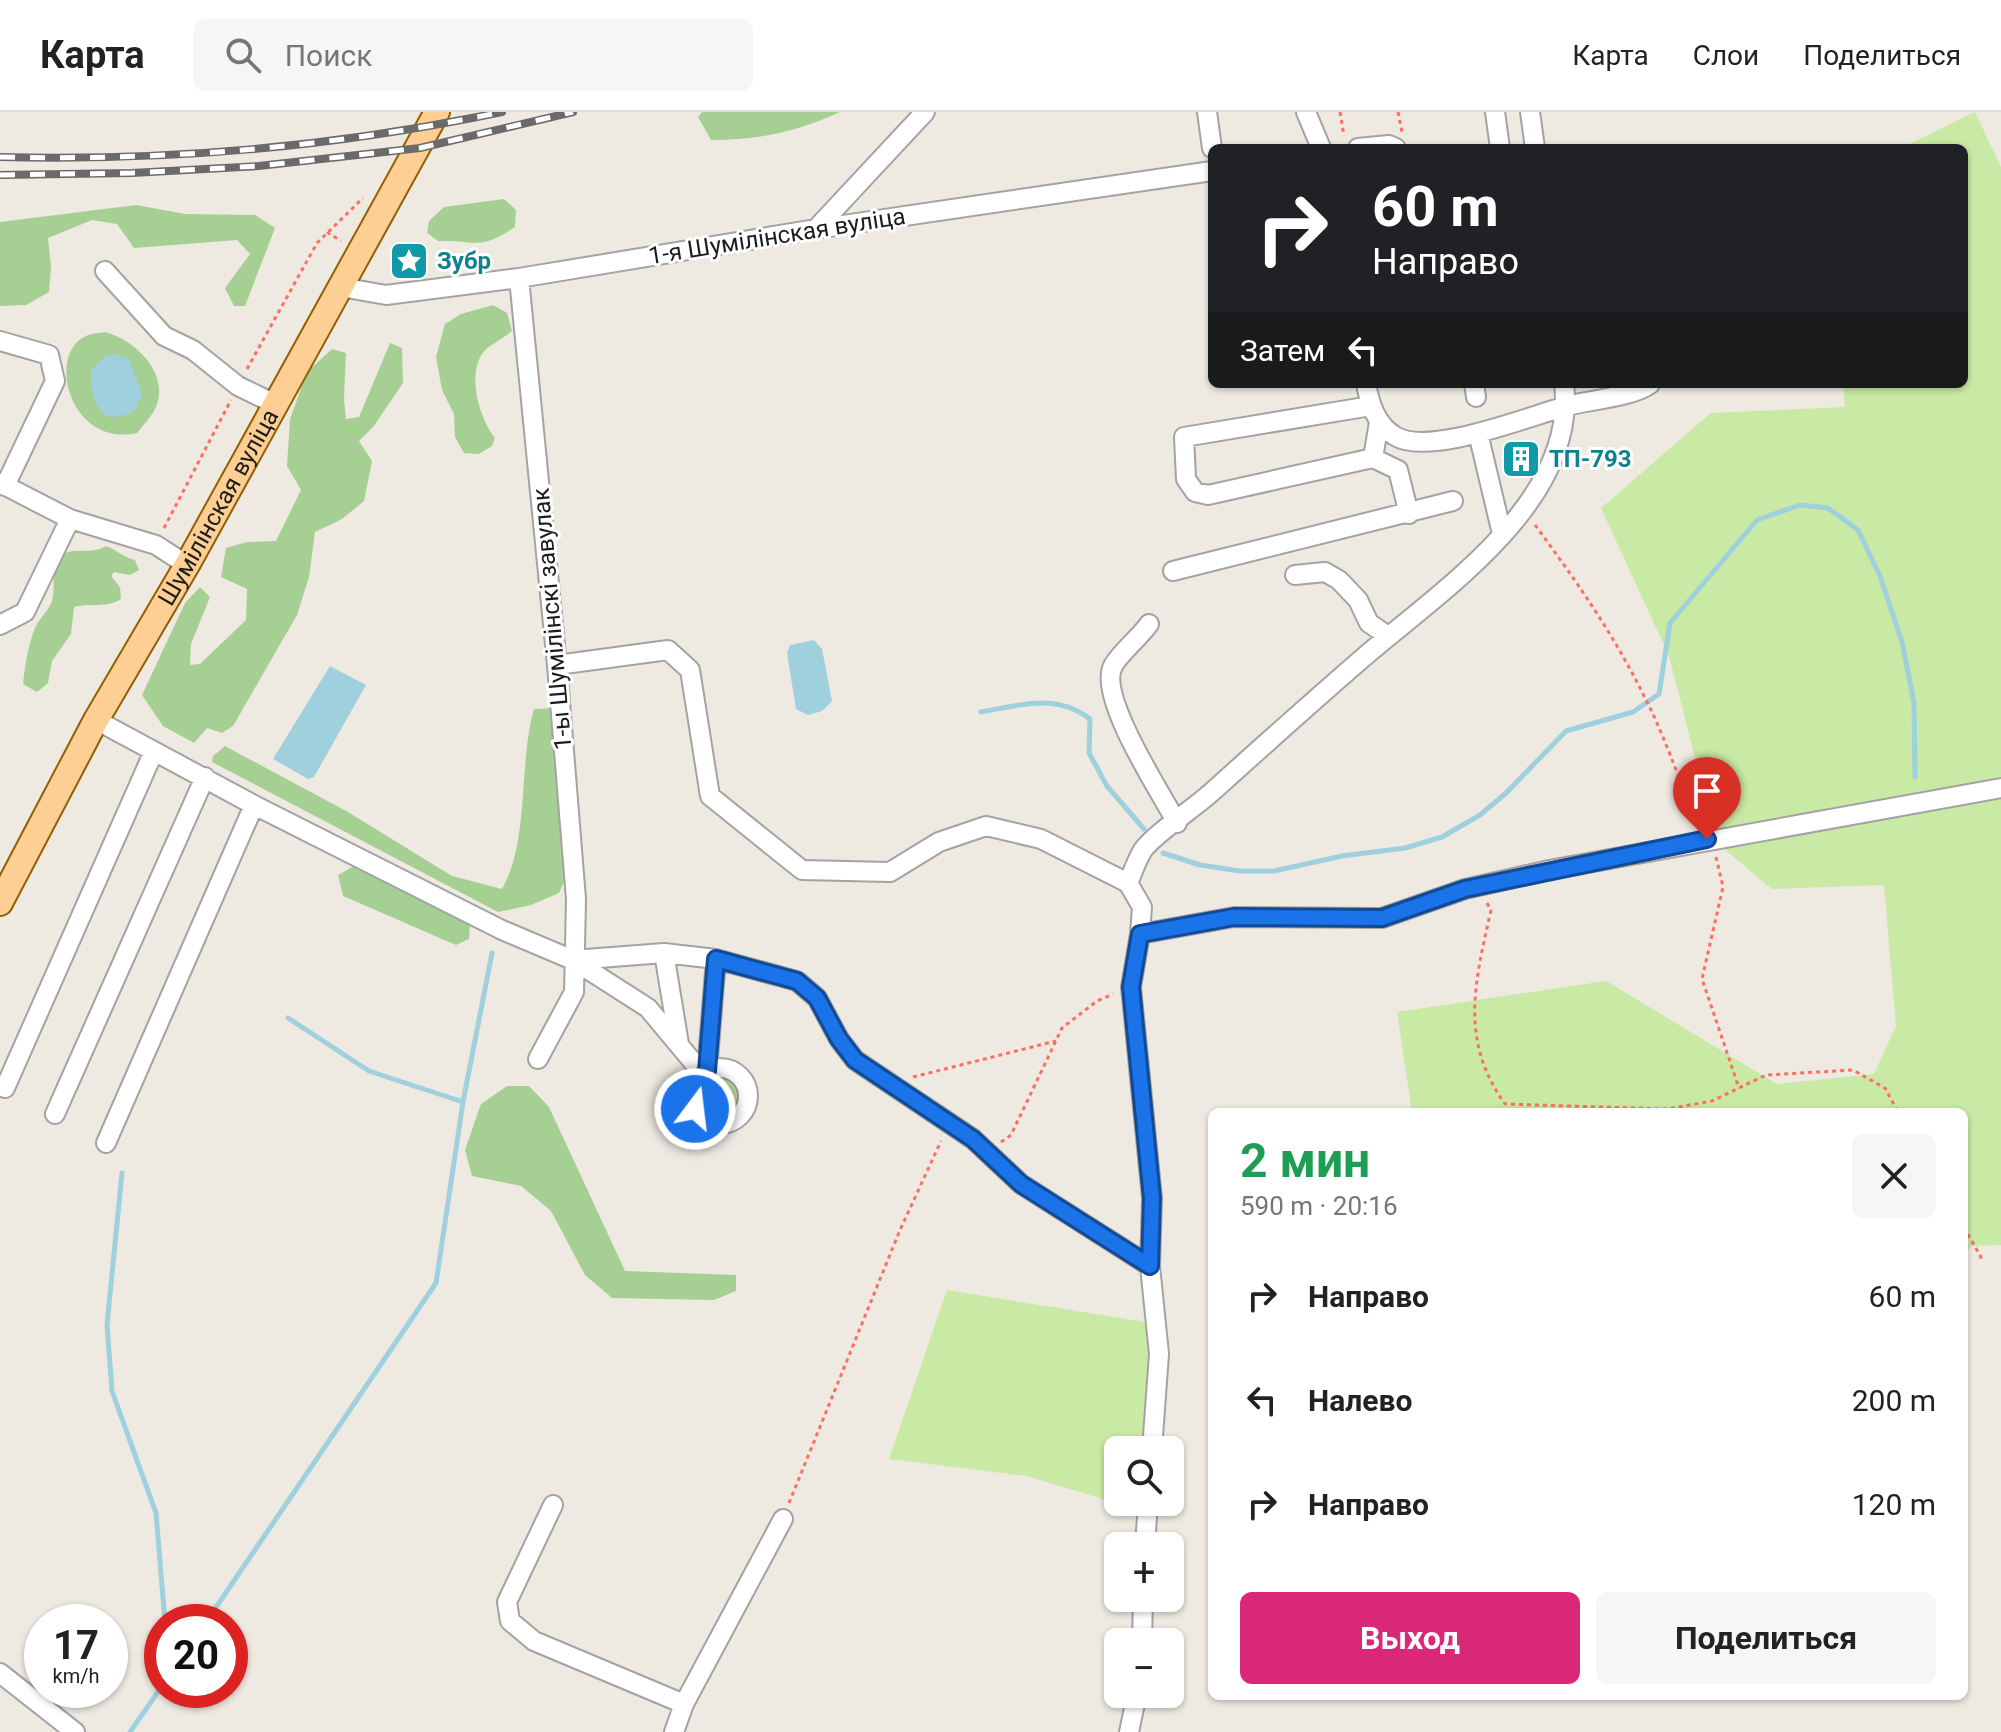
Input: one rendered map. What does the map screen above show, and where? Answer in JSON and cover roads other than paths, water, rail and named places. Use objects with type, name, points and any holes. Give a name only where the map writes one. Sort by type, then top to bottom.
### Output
[{"type":"main road","name":"Шумілінская вуліца","points":[[0,903],[96,720],[187,565],[273,403],[437,112]]},
{"type":"street","points":[[816,229],[925,112]]},
{"type":"street","points":[[1207,112],[1211,144]]},
{"type":"street","points":[[1306,112],[1319,144]]},
{"type":"street","points":[[1495,112],[1499,144]]},
{"type":"street","points":[[1530,112],[1534,144]]},
{"type":"street","name":"1-я Шумілінская вуліца","points":[[341,287],[386,295],[519,278],[816,229],[1208,172]]},
{"type":"street","points":[[105,271],[164,336],[193,350],[238,386],[273,403]]},
{"type":"street","name":"1-ы Шумілінскі завулак","points":[[519,278],[557,665],[576,899],[574,992],[538,1059]]},
{"type":"street","points":[[0,341],[49,355],[55,381],[3,485],[70,519],[156,545],[187,565]]},
{"type":"street","points":[[1367,388],[1375,414],[1373,458]]},
{"type":"street","points":[[1128,883],[1144,848],[1177,823],[1481,558],[1524,510],[1561,441],[1566,406],[1564,388]]},
{"type":"street","points":[[1375,414],[1396,437],[1415,441],[1478,433],[1635,388]]},
{"type":"street","points":[[1375,414],[1203,431],[1184,437],[1182,446],[1186,479],[1195,492],[1208,495],[1373,458],[1398,470],[1409,514]]},
{"type":"street","points":[[1478,433],[1502,534]]},
{"type":"street","points":[[1173,571],[1453,501]]},
{"type":"street","points":[[0,625],[25,612],[70,519]]},
{"type":"street","points":[[1295,575],[1325,572],[1339,580],[1358,600],[1369,623],[1388,636]]},
{"type":"street","points":[[1149,624],[1136,643],[1113,666],[1110,682],[1123,725],[1177,823]]},
{"type":"street","points":[[557,665],[668,650],[690,670],[710,796],[802,870],[890,872],[939,842],[986,826],[1041,839],[1128,883],[1142,907],[1131,987],[1152,1198],[1150,1266],[1159,1354],[1153,1436]]},
{"type":"street","points":[[96,720],[254,805],[502,930],[573,960],[648,1008],[705,1073],[716,959]]},
{"type":"street","points":[[5,1088],[154,751]]},
{"type":"street","points":[[55,1114],[205,777]]},
{"type":"street","points":[[1140,934],[1234,917],[1382,918],[1465,889],[1707,839],[2001,788]]},
{"type":"street","points":[[106,1143],[254,805]]},
{"type":"street","points":[[573,960],[664,953],[716,959],[797,981],[817,998],[839,1039],[855,1060],[950,1123],[988,1152],[1021,1184],[1150,1266]]},
{"type":"street","points":[[664,953],[679,1046]]},
{"type":"street","points":[[553,1505],[507,1602],[510,1621],[534,1641],[684,1704]]},
{"type":"street","points":[[674,1732],[684,1704],[783,1519]]},
{"type":"street","points":[[0,1673],[75,1732]]},
{"type":"street","points":[[1129,1732],[1134,1708]]},
{"type":"water","points":[[115,354],[129,359],[142,394],[136,409],[114,417],[106,415],[96,402],[91,370],[103,358]]},
{"type":"water","points":[[814,640],[822,649],[832,701],[822,711],[808,715],[796,709],[787,653],[790,645]]},
{"type":"water","points":[[330,666],[366,685],[314,777],[308,779],[273,759]]},
{"type":"waterway","points":[[1163,853],[1200,865],[1240,871],[1274,871],[1342,856],[1405,848],[1442,837],[1480,815],[1506,793],[1566,731],[1633,712],[1659,694],[1670,623],[1757,520],[1800,505],[1828,508],[1858,530],[1880,576],[1902,642],[1914,703],[1915,777]]},
{"type":"waterway","points":[[981,712],[1037,703],[1064,706],[1090,719],[1089,753],[1107,786],[1144,829]]},
{"type":"waterway","points":[[218,1604],[436,1283],[463,1102],[492,953]]},
{"type":"waterway","points":[[288,1018],[369,1071],[463,1102]]},
{"type":"waterway","points":[[122,1173],[107,1325],[112,1391],[156,1513],[164,1604]]},
{"type":"waterway","points":[[130,1732],[147,1708]]},
{"type":"railway","points":[[0,157],[128,157],[252,149],[377,134],[502,112]]},
{"type":"railway","points":[[0,175],[132,173],[259,166],[420,148],[573,112]]},
{"type":"place","name":"Зубр","points":[[409,261]]},
{"type":"place","name":"ТП-793","points":[[1521,459]]}]
